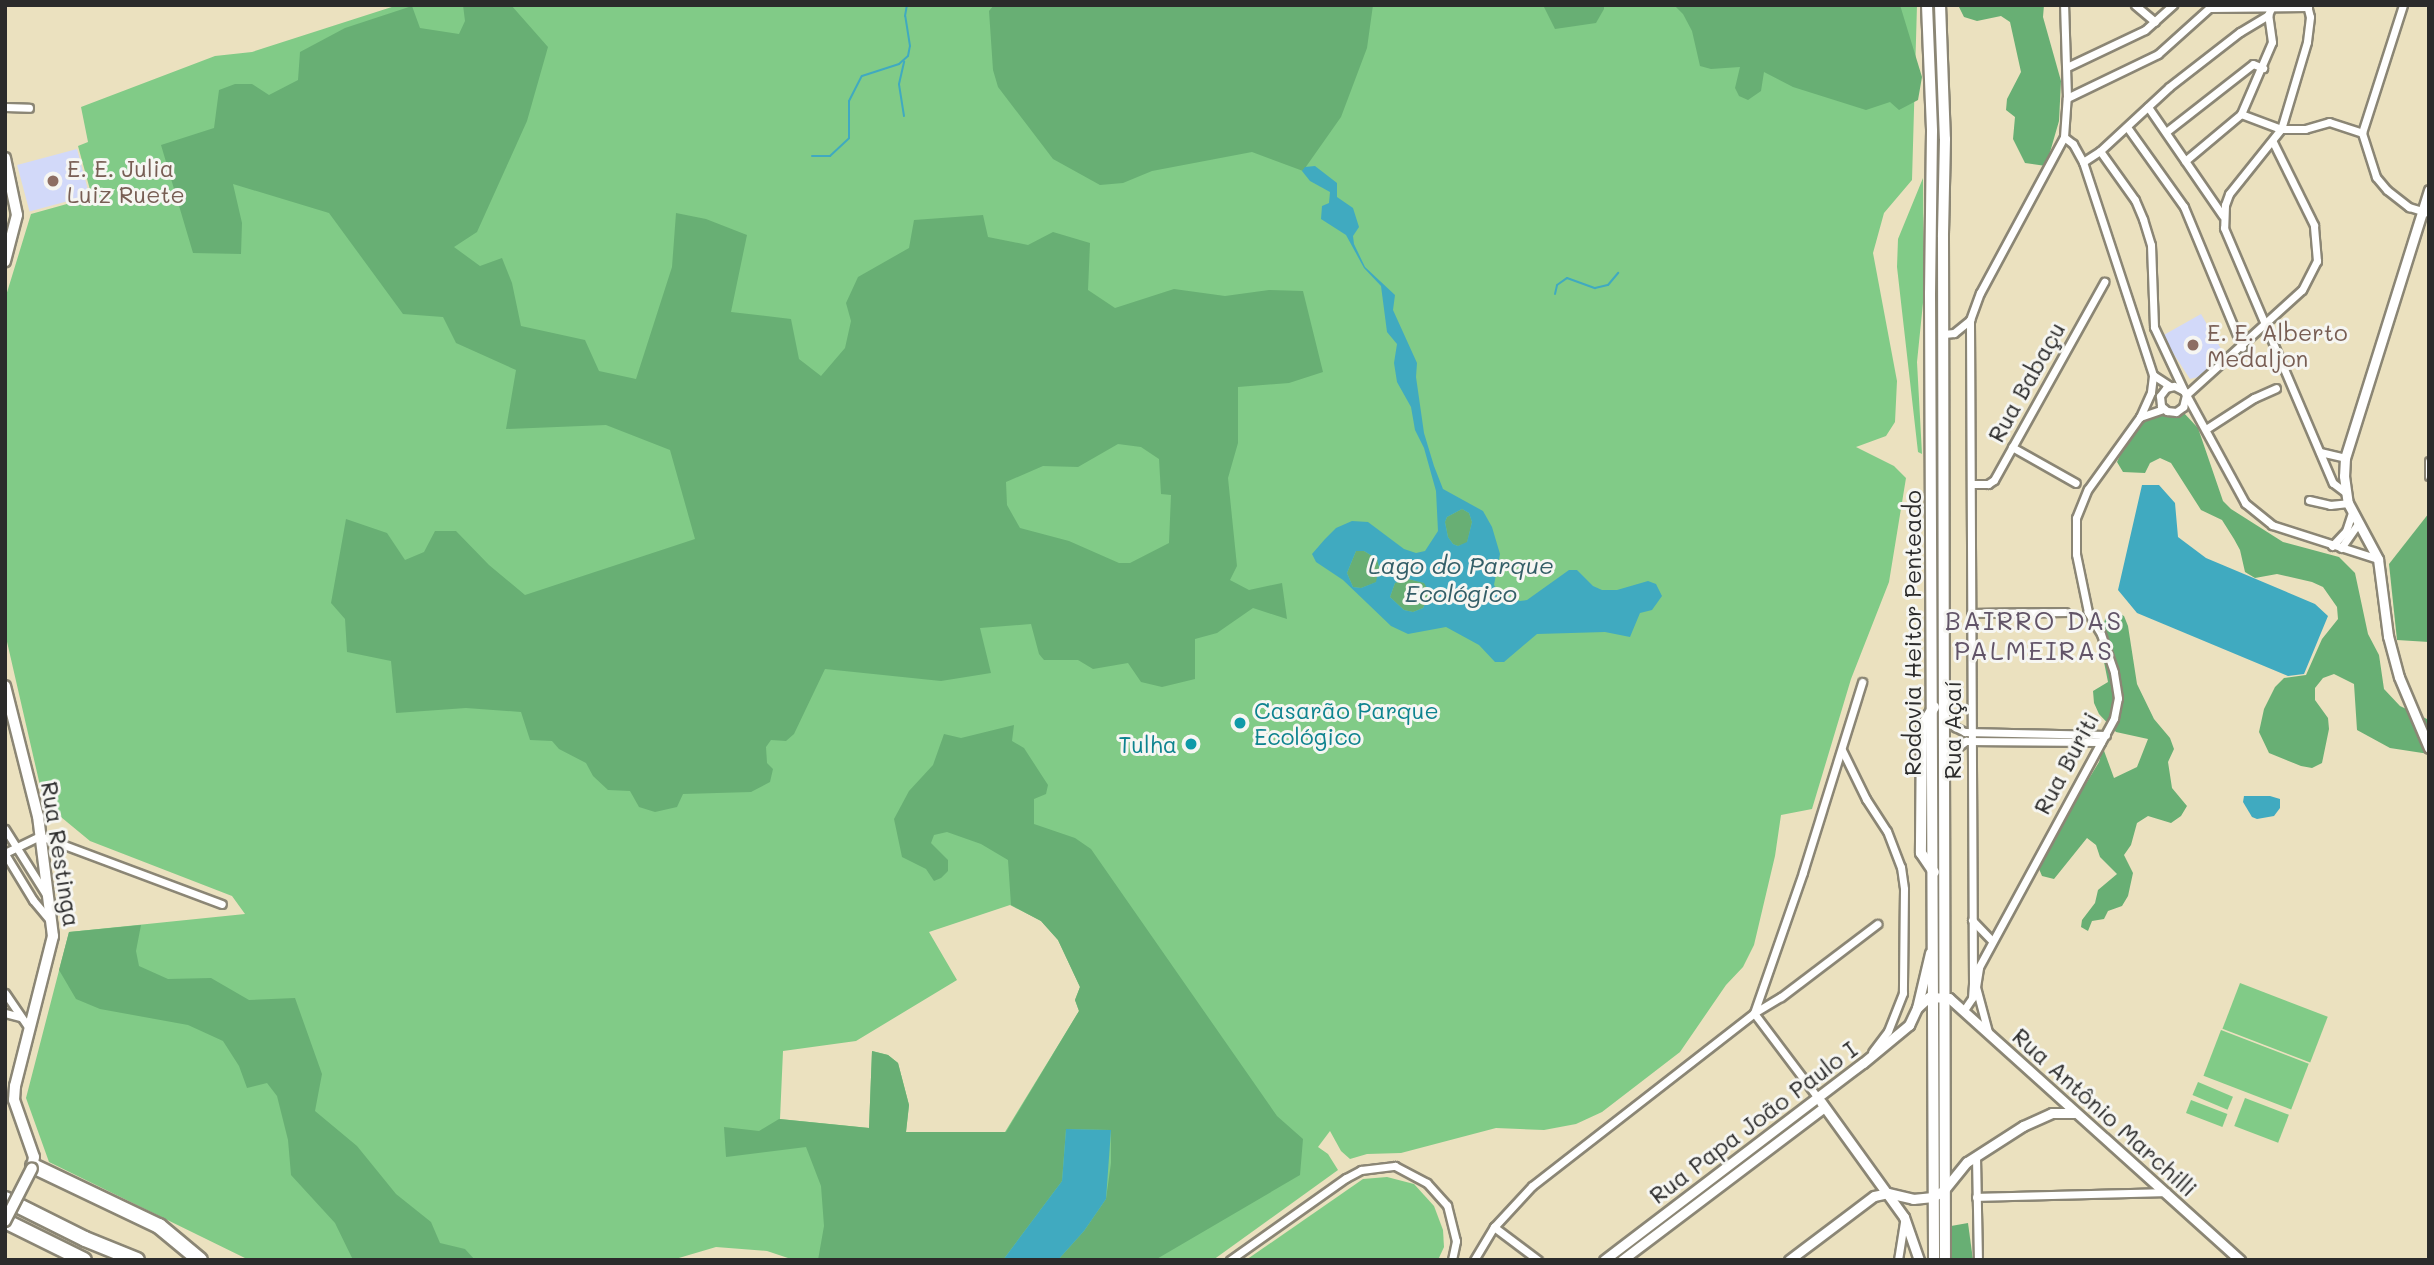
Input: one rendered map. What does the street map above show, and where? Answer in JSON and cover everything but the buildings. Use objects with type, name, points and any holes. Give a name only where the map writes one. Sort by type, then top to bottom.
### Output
[{"type":"highway","points":[[33,1167],[159,1226],[200,1260]]},
{"type":"highway","points":[[5,1199],[85,1239],[137,1260]]},
{"type":"highway","points":[[5,1221],[84,1260]]},
{"type":"main road","name":"Rodovia Heitor Penteado","points":[[1927,5],[1932,131],[1930,293],[1939,711],[1943,759],[1933,1197],[1934,1260]]},
{"type":"main road","name":"Rodovia Heitor Penteado","points":[[1940,5],[1945,139],[1944,334],[1934,934],[1939,996],[1945,1260]]},
{"type":"main road","points":[[5,158],[17,215],[5,261]]},
{"type":"main road","name":"Rua Restinga","points":[[5,686],[40,836],[51,903],[53,946],[29,1028],[14,1100],[32,1151],[33,1167]]},
{"type":"main road","points":[[5,1221],[33,1167]]},
{"type":"street","points":[[1944,334],[1954,333],[1970,320],[1980,293],[2064,138],[2067,98],[2064,5]]},
{"type":"street","points":[[2135,5],[2155,22]]},
{"type":"street","points":[[2067,67],[2133,36],[2155,22],[2173,5]]},
{"type":"street","points":[[2393,5],[2399,16]]},
{"type":"street","points":[[2403,5],[2362,133],[2376,177],[2397,199],[2425,212]]},
{"type":"street","points":[[2083,162],[2100,151],[2148,107],[2240,32],[2268,15],[2273,6]]},
{"type":"street","points":[[2067,98],[2158,54],[2209,8],[2307,6],[2307,42],[2281,130],[2237,181],[2225,205],[2224,228],[2333,483],[2345,492]]},
{"type":"street","points":[[2185,161],[2241,114],[2272,42],[2268,15]]},
{"type":"street","points":[[2166,131],[2253,64],[2263,68]]},
{"type":"street","points":[[5,107],[29,108]]},
{"type":"street","points":[[2148,107],[2224,216]]},
{"type":"street","points":[[2241,114],[2281,130],[2305,129],[2329,122],[2345,125],[2362,133]]},
{"type":"street","points":[[2127,127],[2184,207],[2242,346]]},
{"type":"street","points":[[2064,138],[2073,144],[2083,162],[2153,375],[2185,393]]},
{"type":"street","points":[[2180,410],[2185,393],[2266,324],[2302,290],[2311,276],[2318,245],[2314,225],[2273,142]]},
{"type":"street","points":[[2100,151],[2134,200],[2151,245],[2154,327],[2185,393],[2245,503],[2256,515],[2272,525],[2378,559]]},
{"type":"street","points":[[2429,190],[2425,212],[2345,458],[2345,492],[2358,524],[2378,559],[2388,636],[2399,677],[2429,748]]},
{"type":"street","name":"Rua Babaçu","points":[[1971,484],[1988,484],[1994,480],[2104,282]]},
{"type":"street","name":"Rua Açaí","points":[[1964,1010],[1972,998],[1970,320]]},
{"type":"street","name":"Rua Buriti","points":[[1987,1032],[1976,987],[1979,967],[2103,738],[2118,698],[2114,672],[2101,635],[2088,612],[2076,554],[2076,518],[2088,489],[2140,417],[2148,401],[2153,375]]},
{"type":"street","points":[[2148,401],[2160,396],[2170,386]]},
{"type":"street","points":[[2206,429],[2254,398],[2276,388]]},
{"type":"street","points":[[2160,396],[2163,409]]},
{"type":"street","points":[[2140,417],[2163,409],[2171,413],[2180,410],[2196,414]]},
{"type":"street","points":[[2012,447],[2076,483]]},
{"type":"street","points":[[2320,452],[2345,458]]},
{"type":"street","points":[[2429,461],[2429,476]]},
{"type":"street","points":[[2309,500],[2350,507]]},
{"type":"street","points":[[2332,546],[2346,531],[2350,507]]},
{"type":"street","points":[[2341,548],[2358,524]]},
{"type":"street","points":[[1971,612],[2064,612]]},
{"type":"street","points":[[1754,1013],[1765,989],[1862,682]]},
{"type":"street","points":[[1939,711],[1959,730],[1972,736],[2103,738]]},
{"type":"street","points":[[1943,759],[1972,736]]},
{"type":"street","points":[[1842,750],[1850,761],[1866,799],[1887,831],[1901,867],[1905,889],[1905,979],[1895,1018],[1863,1063]]},
{"type":"street","points":[[5,829],[51,903]]},
{"type":"street","points":[[52,922],[33,900],[5,853],[40,836],[222,904]]},
{"type":"street","points":[[1971,920],[1992,941]]},
{"type":"street","points":[[1474,1260],[1494,1227],[1532,1186],[1754,1013],[1781,997],[1877,924]]},
{"type":"street","name":"Rua Papa João Paulo I","points":[[1604,1260],[1818,1098],[1904,1029],[1917,1008],[1934,934]]},
{"type":"street","points":[[5,993],[29,1028]]},
{"type":"street","name":"Rua Papa João Paulo I","points":[[1917,1008],[1939,996]]},
{"type":"street","name":"Rua Antônio Marchilli","points":[[1939,996],[1964,1010],[2240,1260]]},
{"type":"street","points":[[5,1013],[21,1017]]},
{"type":"street","points":[[1754,1013],[1881,1182],[1903,1217],[1919,1260]]},
{"type":"street","points":[[1895,1018],[1904,1029]]},
{"type":"street","points":[[2047,1115],[2052,1103],[2049,1088]]},
{"type":"street","name":"Rua Papa João Paulo I","points":[[1622,1260],[1824,1107]]},
{"type":"street","points":[[1789,1260],[1874,1196],[1888,1193],[1913,1199],[1933,1197],[1944,1190],[1972,1160],[2023,1126],[2047,1115],[2076,1113]]},
{"type":"street","points":[[1972,1160],[1978,1260]]},
{"type":"street","points":[[1230,1260],[1353,1174],[1361,1170],[1395,1166],[1427,1183],[1447,1205],[1456,1241],[1452,1260]]},
{"type":"street","points":[[1976,1197],[2166,1192]]},
{"type":"street","points":[[1898,1260],[1903,1217]]},
{"type":"street","points":[[1494,1227],[1538,1260]]},
{"type":"shaded area","name":"E. E. Julia Luiz Ruete","points":[[77,149],[89,195],[30,211],[17,165]]},
{"type":"shaded area","name":"E. E. Alberto Medaljon","points":[[2201,314],[2224,354],[2198,377],[2190,379],[2162,336]]},
{"type":"green space","points":[[398,5],[1917,5],[1912,180],[1884,213],[1873,253],[1897,381],[1895,422],[1886,436],[1856,447],[1894,466],[1906,478],[1889,582],[1851,679],[1812,809],[1781,815],[1775,856],[1754,945],[1743,967],[1726,985],[1680,1052],[1602,1112],[1576,1124],[1544,1130],[1496,1128],[1401,1153],[1367,1154],[1350,1159],[1341,1151],[1330,1131],[1318,1147],[1328,1154],[1338,1170],[1213,1260],[794,1260],[767,1251],[716,1247],[672,1260],[249,1260],[49,1162],[26,1098],[69,932],[245,914],[232,896],[90,841],[44,803],[5,633],[5,299],[31,214],[92,197],[78,146],[88,142],[81,107],[215,56],[252,52]],"holes":[[[1010,905],[1041,921],[1058,940],[1080,987],[1075,1000],[1079,1011],[1005,1132],[906,1132],[909,1105],[898,1063],[888,1055],[872,1051],[869,1128],[780,1119],[783,1051],[856,1041],[957,980],[929,932]]]},
{"type":"green space","points":[[463,5],[511,5],[548,47],[527,121],[477,232],[454,247],[480,266],[502,258],[512,283],[521,326],[585,340],[599,371],[636,379],[672,267],[676,213],[706,219],[747,235],[731,312],[791,319],[799,359],[821,376],[845,348],[851,321],[846,303],[858,277],[909,248],[914,220],[983,215],[988,237],[1028,245],[1053,232],[1090,243],[1088,290],[1115,308],[1174,289],[1225,296],[1269,290],[1303,291],[1323,372],[1289,383],[1238,387],[1238,443],[1228,478],[1237,566],[1230,580],[1249,590],[1282,583],[1287,619],[1253,608],[1217,633],[1195,639],[1195,679],[1162,687],[1141,682],[1128,663],[1093,669],[1078,660],[1044,660],[1039,654],[1031,624],[980,628],[991,673],[941,681],[825,669],[794,734],[786,741],[771,740],[766,747],[767,763],[773,769],[770,782],[751,792],[683,794],[677,807],[655,812],[639,807],[630,791],[608,790],[593,776],[586,763],[559,749],[552,741],[530,740],[521,712],[466,708],[396,713],[391,661],[347,652],[345,619],[331,603],[346,519],[387,533],[405,560],[424,552],[435,531],[456,531],[489,565],[525,595],[695,539],[670,450],[606,425],[506,429],[516,370],[456,343],[443,317],[403,314],[329,213],[233,184],[242,223],[241,254],[193,253],[161,145],[214,128],[219,90],[235,84],[252,84],[269,95],[298,80],[300,52],[345,28],[412,6],[420,28],[459,34],[465,21]],"holes":[[[1118,444],[1141,447],[1159,459],[1161,494],[1171,495],[1169,543],[1130,563],[1119,563],[1069,541],[1020,528],[1007,505],[1006,482],[1043,466],[1078,467]]]},
{"type":"green space","points":[[994,5],[1373,5],[1367,48],[1341,117],[1303,171],[1252,152],[1152,171],[1123,183],[1100,185],[1053,159],[998,87],[993,70],[989,11]]},
{"type":"green space","points":[[1543,5],[1604,5],[1604,9],[1596,23],[1555,29]]},
{"type":"green space","points":[[1674,5],[1900,5],[1922,77],[1918,100],[1899,110],[1890,102],[1866,110],[1793,87],[1764,72],[1761,91],[1748,100],[1739,96],[1735,88],[1740,67],[1711,69],[1700,66],[1692,31],[1683,14]]},
{"type":"green space","points":[[1958,5],[2044,5],[2043,17],[2061,81],[2059,121],[2046,166],[2025,163],[2013,139],[2015,117],[2006,110],[2007,99],[2021,72],[2010,22],[2001,16],[1977,21],[1964,17]]},
{"type":"green space","points":[[1923,178],[1924,293],[1917,362],[1922,454],[1918,452],[1897,267],[1898,239]]},
{"type":"green space","points":[[2172,409],[2183,412],[2198,428],[2223,501],[2231,509],[2283,542],[2339,557],[2355,573],[2368,634],[2379,655],[2384,689],[2400,706],[2429,720],[2429,754],[2390,748],[2357,730],[2354,684],[2334,674],[2323,678],[2315,688],[2315,700],[2328,718],[2329,729],[2322,763],[2312,768],[2301,766],[2269,753],[2259,732],[2264,709],[2275,687],[2284,678],[2306,675],[2322,639],[2338,619],[2337,607],[2323,587],[2312,582],[2277,574],[2255,578],[2245,572],[2240,550],[2222,520],[2201,510],[2171,463],[2160,458],[2150,463],[2145,473],[2123,472],[2117,462],[2136,420]]},
{"type":"green space","points":[[1462,509],[1469,513],[1472,522],[1467,543],[1458,546],[1448,537],[1445,522],[1447,517]]},
{"type":"green space","points":[[2429,513],[2429,642],[2397,640],[2389,564]]},
{"type":"green space","points":[[1356,551],[1364,551],[1377,559],[1377,582],[1361,588],[1353,587],[1347,573]]},
{"type":"green space","points":[[1408,579],[1425,583],[1430,593],[1423,608],[1413,612],[1404,610],[1390,597],[1395,583]]},
{"type":"green space","points":[[2113,610],[2124,616],[2128,626],[2137,684],[2154,719],[2170,738],[2174,749],[2168,762],[2172,788],[2187,806],[2181,816],[2171,823],[2148,816],[2137,823],[2131,845],[2124,855],[2133,873],[2128,896],[2122,906],[2108,911],[2104,919],[2092,921],[2088,931],[2081,927],[2082,920],[2095,903],[2098,890],[2117,874],[2100,857],[2096,845],[2087,838],[2054,879],[2042,876],[2037,864],[2099,762],[2103,748],[2114,778],[2137,767],[2148,739],[2116,732],[2099,714],[2094,703],[2093,691],[2108,682],[2100,642],[2105,619]]},
{"type":"green space","points":[[1014,725],[1012,741],[1024,748],[1048,785],[1046,794],[1034,799],[1034,824],[1075,838],[1091,849],[1277,1116],[1303,1139],[1300,1175],[1155,1260],[1058,1260],[1084,1231],[1106,1199],[1111,1163],[1111,1130],[1066,1129],[1062,1181],[1003,1260],[818,1260],[824,1226],[821,1186],[806,1147],[726,1157],[724,1127],[759,1131],[779,1119],[869,1128],[872,1051],[888,1055],[898,1063],[909,1105],[906,1132],[1006,1132],[1079,1011],[1075,1000],[1080,987],[1058,940],[1041,921],[1011,905],[1008,860],[981,844],[947,832],[934,835],[931,843],[948,860],[948,871],[941,878],[934,881],[926,869],[902,857],[894,819],[909,791],[933,765],[944,734],[961,738]]},
{"type":"green space","points":[[141,925],[136,951],[139,966],[168,979],[211,978],[249,1000],[295,998],[322,1074],[315,1111],[357,1146],[396,1194],[431,1222],[440,1243],[465,1249],[475,1260],[353,1260],[335,1223],[291,1175],[288,1140],[277,1096],[267,1083],[247,1088],[239,1066],[223,1041],[188,1025],[100,1009],[76,999],[59,970],[69,932]]},
{"type":"green space","points":[[2240,983],[2328,1017],[2310,1062],[2222,1029]]},
{"type":"green space","points":[[2221,1030],[2309,1064],[2291,1109],[2203,1076]]},
{"type":"green space","points":[[2198,1082],[2233,1097],[2228,1110],[2193,1095]]},
{"type":"green space","points":[[2245,1098],[2289,1115],[2278,1143],[2234,1126]]},
{"type":"green space","points":[[2191,1100],[2227,1114],[2222,1127],[2186,1113]]},
{"type":"green space","points":[[1387,1177],[1414,1184],[1434,1206],[1443,1230],[1444,1247],[1438,1260],[1246,1260],[1363,1179]]},
{"type":"green space","points":[[1968,1223],[1973,1260],[1951,1260],[1951,1226]]},
{"type":"water","name":"Lago do Parque Ecológico","points":[[1315,166],[1337,183],[1337,197],[1353,208],[1359,227],[1353,236],[1354,244],[1365,267],[1395,295],[1393,310],[1417,363],[1416,377],[1424,433],[1434,466],[1443,489],[1483,511],[1492,527],[1500,554],[1494,585],[1499,592],[1520,601],[1527,600],[1569,570],[1577,570],[1593,586],[1602,590],[1617,590],[1648,581],[1656,584],[1662,596],[1652,610],[1640,613],[1630,637],[1605,632],[1537,634],[1504,662],[1495,662],[1479,645],[1446,627],[1408,634],[1391,626],[1343,580],[1316,562],[1312,554],[1325,539],[1336,528],[1352,521],[1368,522],[1404,549],[1416,553],[1425,551],[1438,531],[1436,491],[1424,448],[1415,430],[1411,407],[1397,382],[1394,363],[1397,344],[1387,332],[1381,286],[1364,268],[1346,235],[1321,219],[1322,206],[1329,203],[1330,192],[1310,181],[1302,171],[1305,167]],"holes":[[[1462,509],[1469,513],[1472,522],[1467,542],[1458,546],[1448,537],[1445,522],[1447,517]],[[1356,551],[1364,551],[1377,559],[1379,567],[1376,582],[1361,588],[1353,587],[1347,573]],[[1408,579],[1424,583],[1430,593],[1423,608],[1413,612],[1404,610],[1390,597],[1395,583]]]},
{"type":"water","points":[[2142,485],[2159,485],[2175,503],[2178,537],[2206,558],[2315,604],[2328,616],[2304,674],[2288,676],[2137,613],[2118,590]]},
{"type":"water","points":[[2244,796],[2270,796],[2280,799],[2280,808],[2274,816],[2257,819],[2252,817],[2243,802]]},
{"type":"water","points":[[1066,1129],[1111,1130],[1106,1199],[1084,1231],[1058,1260],[1003,1260],[1062,1181]]},
{"type":"waterway","points":[[812,156],[830,156],[849,138],[849,101],[862,76],[899,64],[908,56],[910,46],[905,16],[907,5]]},
{"type":"waterway","points":[[904,62],[899,84],[904,116]]},
{"type":"waterway","points":[[1555,294],[1557,285],[1567,278],[1595,288],[1608,285],[1618,273]]},
{"type":"place","name":"E. E. Julia Luiz Ruete","points":[[53,181]]},
{"type":"place","name":"E. E. Alberto Medaljon","points":[[2193,345]]},
{"type":"place","name":"Casarão Parque Ecológico","points":[[1240,723]]},
{"type":"place","name":"Tulha","points":[[1191,744]]},
{"type":"district","name":"BAIRRO DAS PALMEIRAS","points":[[2034,636]]}]
